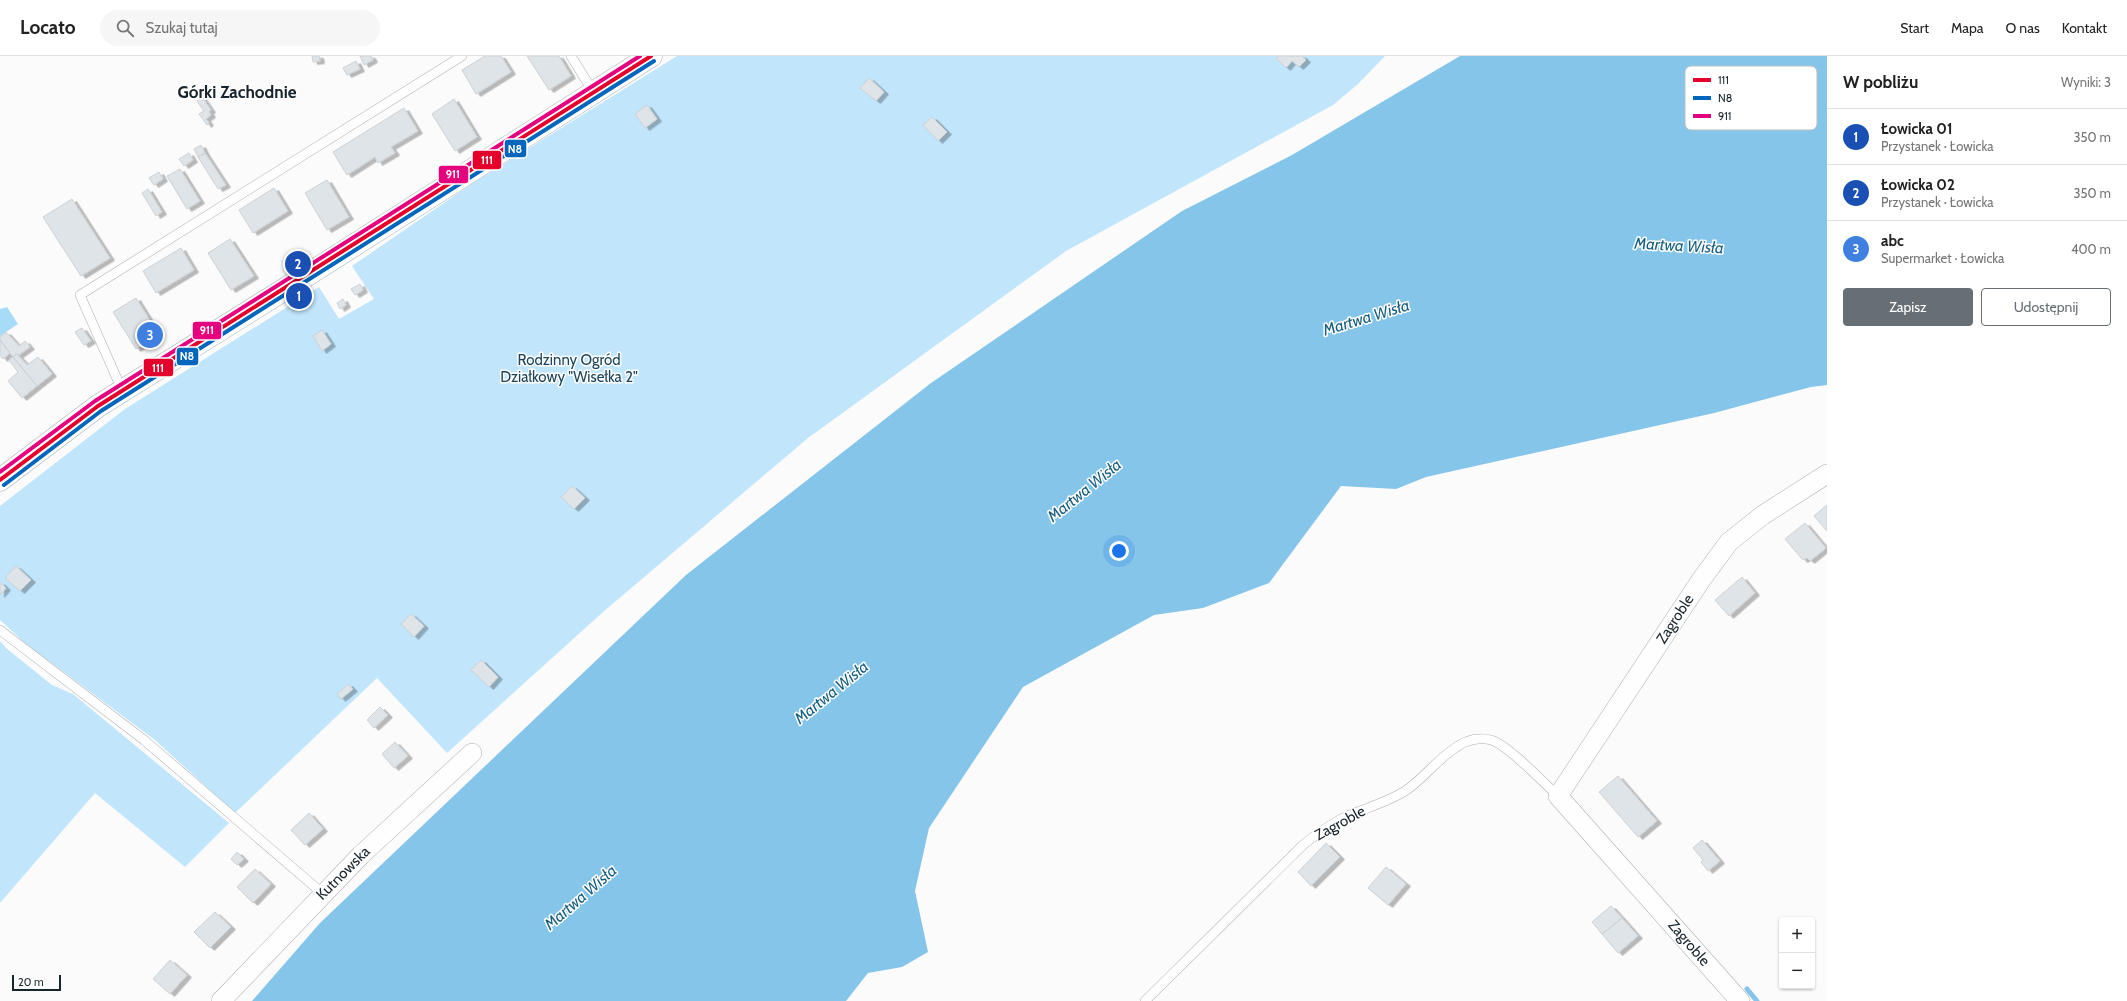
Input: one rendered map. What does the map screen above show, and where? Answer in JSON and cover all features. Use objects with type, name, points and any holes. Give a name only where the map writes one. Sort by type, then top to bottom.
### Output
[{"type":"street","points":[[0,480],[78,419],[122,390],[651,56]]},
{"type":"street","name":"Zagroble","points":[[1740,1001],[1558,796],[1701,580],[1729,542],[1762,515],[1827,474]]},
{"type":"street","name":"Kutnowska","points":[[222,1001],[322,893],[472,753]]},
{"type":"lane","points":[[122,390],[80,295],[462,56]]},
{"type":"lane","points":[[571,56],[594,93]]},
{"type":"lane","points":[[0,630],[144,740],[322,893]]},
{"type":"lane","name":"Zagroble","points":[[1145,1001],[1303,845],[1321,831],[1342,819],[1404,791],[1418,781],[1440,759],[1465,742],[1480,738],[1492,740],[1504,747],[1558,796]]},
{"type":"green space","name":"Rodzinny Ogród Działkowy \"Wisełka 2\"","points":[[677,56],[1385,56],[1358,84],[1333,105],[1066,251],[808,438],[603,612],[447,753],[377,678],[235,813],[155,740],[25,643],[0,620],[0,506],[125,409],[319,287],[339,319],[374,299],[352,266],[473,183]]},
{"type":"green space","points":[[0,641],[6,648],[52,685],[73,694],[229,823],[185,867],[95,793],[0,903]]},
{"type":"shaded area","points":[[7,307],[18,324],[0,336],[0,309]]},
{"type":"water","name":"Martwa Wisła","points":[[1460,56],[1827,56],[1827,385],[1811,387],[1714,413],[1426,477],[1396,489],[1341,486],[1269,583],[1203,608],[1154,615],[1023,687],[929,828],[915,891],[928,952],[902,967],[868,973],[846,1001],[252,1001],[320,923],[686,575],[931,383],[1182,211],[1292,155]]},
{"type":"building","points":[[312,56],[319,56],[320,61],[313,62]]},
{"type":"building","points":[[360,56],[371,56],[373,60],[364,65]]},
{"type":"building","points":[[485,56],[501,56],[511,72],[476,94],[462,70]]},
{"type":"building","points":[[527,56],[559,56],[571,76],[549,90]]},
{"type":"building","points":[[1279,56],[1302,56],[1306,60],[1299,67],[1292,61],[1286,68],[1276,58]]},
{"type":"building","points":[[356,61],[360,69],[347,75],[343,68]]},
{"type":"building","points":[[869,78],[884,92],[876,101],[860,88]]},
{"type":"building","points":[[202,97],[211,110],[209,112],[211,115],[206,119],[209,123],[207,125],[199,114],[204,111],[197,101]]},
{"type":"building","points":[[454,99],[477,137],[455,151],[432,114]]},
{"type":"building","points":[[647,105],[657,119],[645,128],[635,114]]},
{"type":"building","points":[[404,108],[418,131],[391,147],[395,153],[378,163],[375,157],[347,175],[333,152]]},
{"type":"building","points":[[932,117],[947,132],[938,141],[923,125]]},
{"type":"building","points":[[201,145],[205,153],[198,157],[194,149]]},
{"type":"building","points":[[189,153],[193,160],[184,166],[179,159]]},
{"type":"building","points":[[205,153],[226,185],[218,189],[198,157]]},
{"type":"building","points":[[180,169],[200,201],[187,209],[167,176]]},
{"type":"building","points":[[159,172],[163,179],[154,185],[149,178]]},
{"type":"building","points":[[327,180],[349,217],[327,230],[305,193]]},
{"type":"building","points":[[274,188],[288,211],[253,233],[239,210]]},
{"type":"building","points":[[148,189],[162,212],[156,216],[142,193]]},
{"type":"building","points":[[72,199],[110,258],[81,276],[43,217]]},
{"type":"building","points":[[230,239],[254,276],[231,290],[208,253]]},
{"type":"building","points":[[181,248],[194,270],[156,293],[143,271]]},
{"type":"building","points":[[360,284],[363,290],[355,295],[351,289]]},
{"type":"building","points":[[136,298],[159,335],[136,349],[113,312]]},
{"type":"building","points":[[343,299],[346,305],[340,309],[337,303]]},
{"type":"building","points":[[82,328],[91,341],[84,345],[75,332]]},
{"type":"building","points":[[322,330],[331,344],[322,351],[313,336]]},
{"type":"building","points":[[6,332],[19,346],[25,341],[30,347],[19,355],[17,354],[13,357],[0,340],[0,337]]},
{"type":"building","points":[[0,340],[10,353],[3,359],[0,355]]},
{"type":"building","points":[[17,354],[27,365],[38,357],[52,374],[37,386],[13,357]]},
{"type":"building","points":[[13,357],[37,386],[22,398],[8,381],[18,372],[9,360]]},
{"type":"building","points":[[572,486],[585,498],[574,509],[561,497]]},
{"type":"building","points":[[1827,505],[1827,531],[1814,516]]},
{"type":"building","points":[[1805,523],[1826,548],[1810,561],[1807,558],[1803,560],[1785,539]]},
{"type":"building","points":[[16,566],[31,580],[20,591],[5,578]]},
{"type":"building","points":[[1742,577],[1755,593],[1729,616],[1715,600]]},
{"type":"building","points":[[0,582],[6,588],[0,595]]},
{"type":"building","points":[[411,614],[424,626],[414,637],[401,624]]},
{"type":"building","points":[[481,660],[498,677],[489,687],[471,670]]},
{"type":"building","points":[[348,684],[353,689],[341,699],[337,694]]},
{"type":"building","points":[[380,707],[388,715],[374,728],[367,720]]},
{"type":"building","points":[[395,742],[408,756],[394,768],[382,754]]},
{"type":"building","points":[[1618,776],[1657,821],[1638,837],[1599,792]]},
{"type":"building","points":[[309,813],[323,829],[305,845],[291,830]]},
{"type":"building","points":[[1702,840],[1720,861],[1708,871],[1701,862],[1703,860],[1693,848]]},
{"type":"building","points":[[1326,843],[1340,857],[1311,886],[1298,872]]},
{"type":"building","points":[[237,852],[244,859],[237,865],[231,859]]},
{"type":"building","points":[[1386,867],[1406,884],[1388,905],[1368,888]]},
{"type":"building","points":[[255,869],[271,884],[253,903],[237,887]]},
{"type":"building","points":[[1611,906],[1622,918],[1602,934],[1592,922]]},
{"type":"building","points":[[215,912],[231,927],[210,948],[194,932]]},
{"type":"building","points":[[1622,918],[1638,936],[1618,953],[1602,934]]},
{"type":"building","points":[[170,960],[187,975],[170,994],[153,979]]},
{"type":"waterway","points":[[1747,989],[1757,1001]]},
{"type":"transit line","name":"911","points":[[0,472],[95,401],[640,56]]},
{"type":"transit line","name":"111","points":[[0,480],[98,406],[651,56]]},
{"type":"transit line","name":"N8","points":[[4,485],[101,411],[654,61]]},
{"type":"place","name":"Łowicka 02","points":[[298,264]]},
{"type":"place","name":"Łowicka 01","points":[[299,296]]},
{"type":"place","name":"abc","points":[[150,335]]},
{"type":"district","name":"Górki Zachodnie","points":[[237,92]]}]
